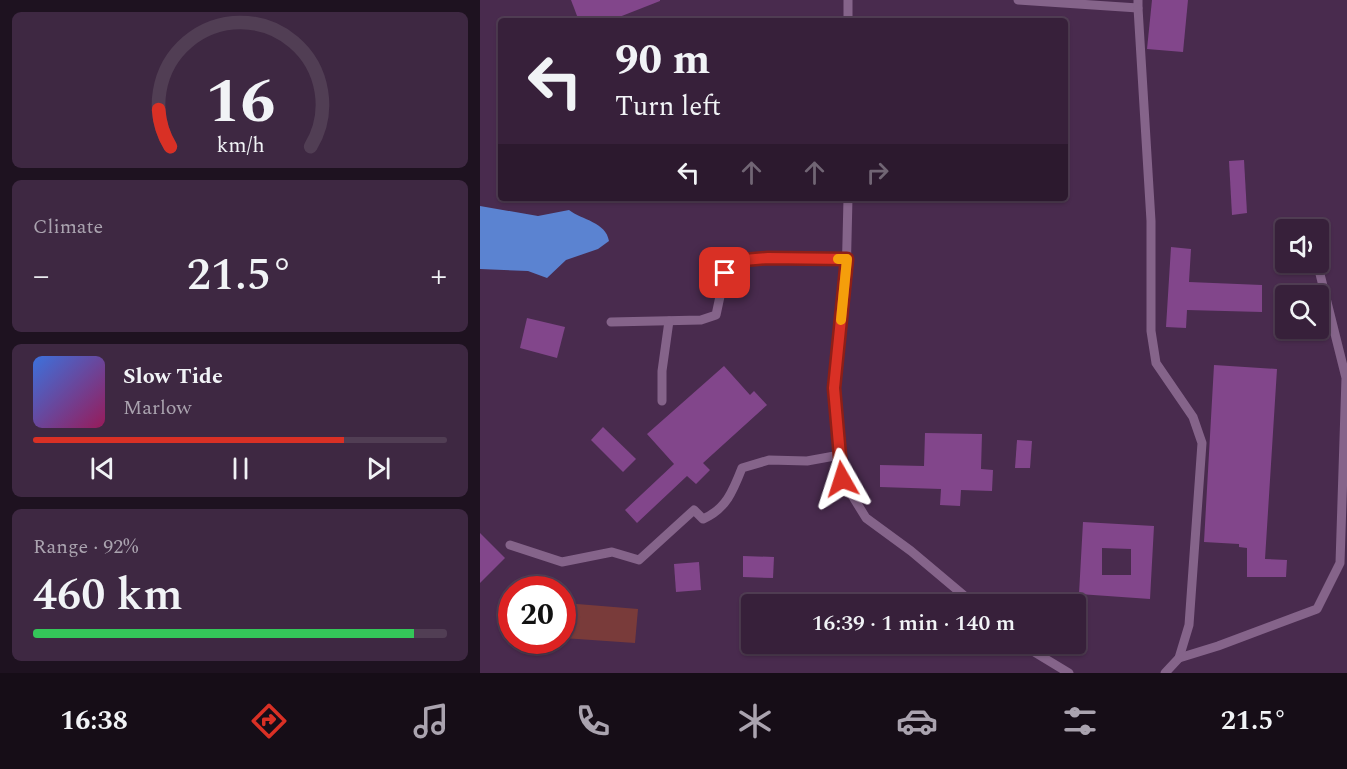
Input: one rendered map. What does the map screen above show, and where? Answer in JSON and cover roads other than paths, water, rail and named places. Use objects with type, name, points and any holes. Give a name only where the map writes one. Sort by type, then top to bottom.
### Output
[{"type":"lane","points":[[848,0],[848,18]]},
{"type":"lane","points":[[1018,0],[1138,4],[1151,221],[1151,331],[1156,363],[1193,417],[1202,443],[1189,625],[1179,658],[1165,673]]},
{"type":"lane","points":[[848,201],[847,259],[834,388],[842,479],[866,518],[911,551],[962,594]]},
{"type":"lane","points":[[611,322],[701,320],[716,315],[725,273],[744,260],[847,259]]},
{"type":"lane","points":[[1179,658],[1317,609],[1340,563],[1346,378],[1320,273]]},
{"type":"lane","points":[[662,401],[669,321]]},
{"type":"lane","points":[[510,545],[562,562],[612,552],[639,560],[694,510],[703,519],[717,513],[732,493],[742,468],[769,460],[807,461],[840,455]]},
{"type":"lane","points":[[1038,654],[1069,673]]},
{"type":"water","points":[[480,206],[538,216],[569,210],[598,225],[609,241],[598,249],[566,260],[547,278],[528,271],[480,269]]}]
